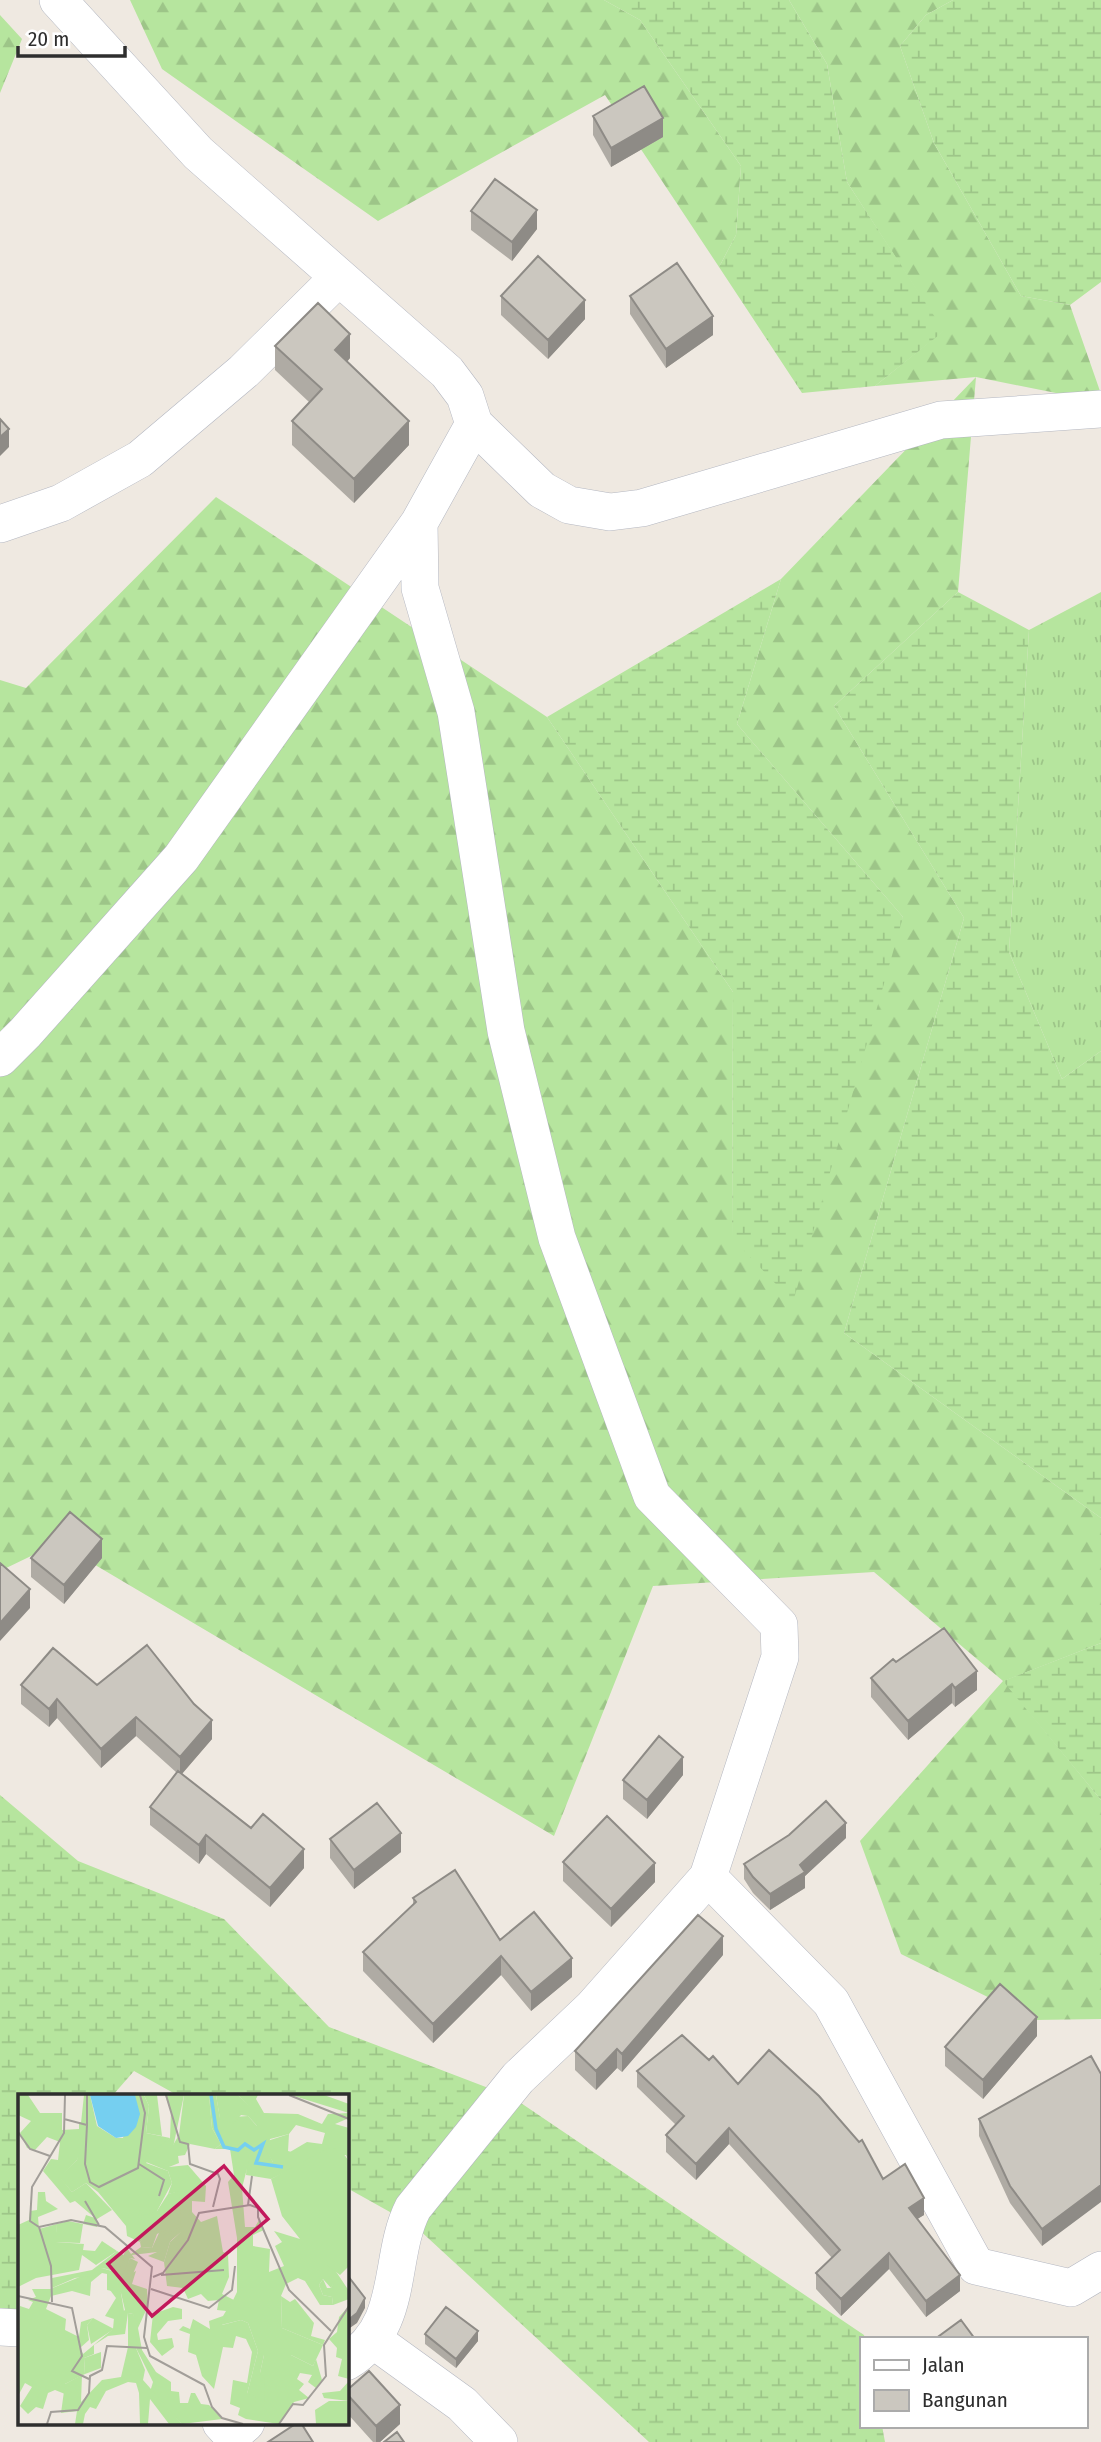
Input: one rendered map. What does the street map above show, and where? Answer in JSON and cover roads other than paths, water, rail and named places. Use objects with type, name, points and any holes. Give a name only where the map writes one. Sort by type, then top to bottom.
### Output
[{"type":"street","points":[[58,0],[198,153],[447,372],[466,396],[474,424],[542,490],[569,505],[610,512],[642,508],[941,420],[1101,408]]},
{"type":"street","points":[[0,524],[61,503],[140,459],[244,371],[339,277]]},
{"type":"street","points":[[0,1058],[181,858],[419,523],[474,424]]},
{"type":"street","points":[[419,523],[420,588],[456,712],[506,1031],[557,1238],[652,1496],[779,1625],[780,1657],[708,1877],[592,2008],[518,2078],[413,2208],[406,2222],[391,2304],[359,2350],[462,2404],[499,2442]]},
{"type":"street","points":[[708,1877],[831,2002],[976,2266],[1071,2288],[1101,2270]]},
{"type":"street","points":[[0,2327],[18,2328]]}]
